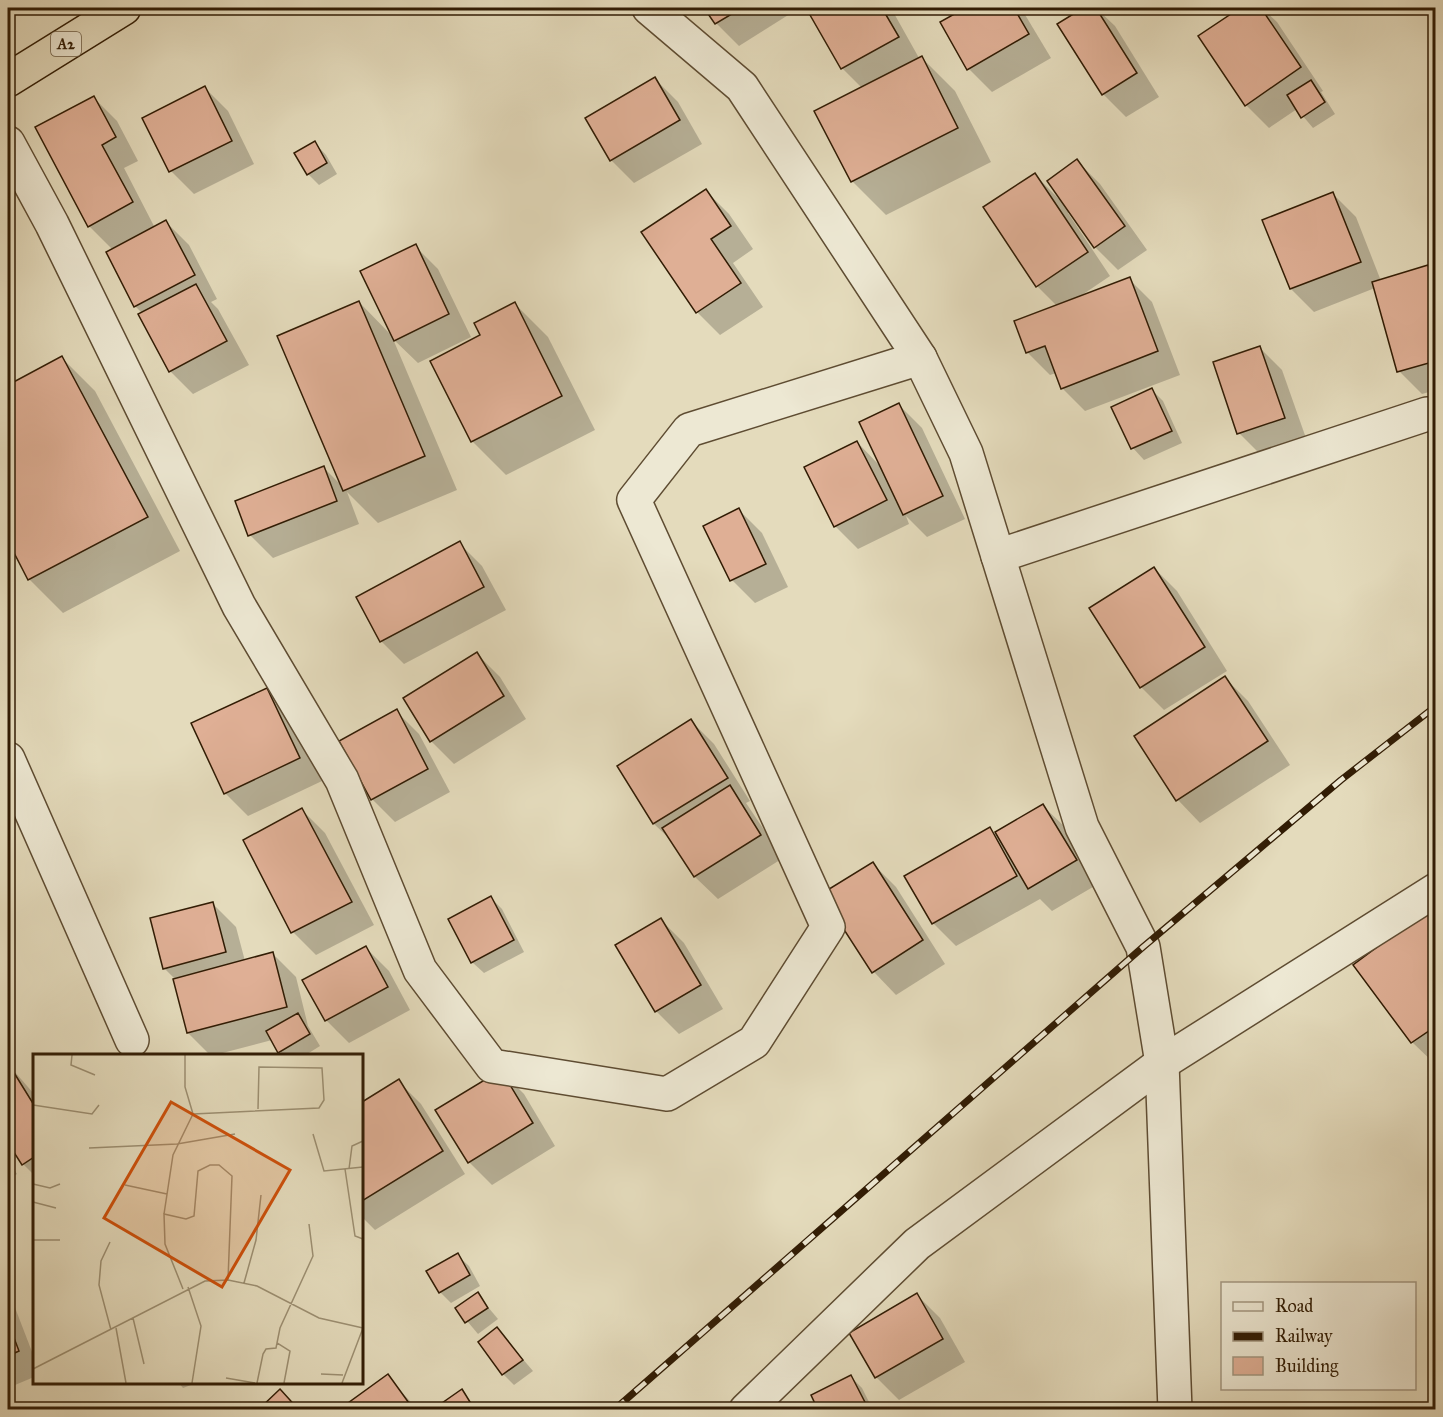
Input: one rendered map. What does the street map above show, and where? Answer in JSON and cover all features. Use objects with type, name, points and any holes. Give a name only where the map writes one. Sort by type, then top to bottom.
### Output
[{"type":"highway","name":"A2","points":[[8,80],[124,8]]},
{"type":"street","points":[[649,8],[742,87],[921,358],[966,453],[1082,827],[1143,947],[1162,1063],[1175,1410]]},
{"type":"street","points":[[8,142],[52,224],[239,606],[342,780],[420,970],[492,1066],[667,1094],[754,1041],[828,927],[634,500],[689,430],[921,358]]},
{"type":"street","points":[[998,556],[1426,414]]},
{"type":"street","points":[[8,759],[132,1040]]},
{"type":"street","points":[[746,1410],[917,1244],[1162,1063],[1436,890]]},
{"type":"building","points":[[704,8],[742,8],[715,24]]},
{"type":"building","points":[[806,8],[882,8],[899,37],[841,69]]},
{"type":"building","points":[[965,8],[1014,8],[1029,34],[967,70],[940,22]]},
{"type":"building","points":[[1083,8],[1096,8],[1137,73],[1102,95],[1057,24]]},
{"type":"building","points":[[1240,8],[1261,8],[1301,67],[1245,106],[1198,36]]},
{"type":"building","points":[[922,56],[958,128],[851,182],[814,111]]},
{"type":"building","points":[[655,77],[680,120],[610,161],[585,118]]},
{"type":"building","points":[[1311,80],[1325,102],[1301,118],[1287,95]]},
{"type":"building","points":[[205,86],[232,141],[169,172],[142,118]]},
{"type":"building","points":[[94,96],[116,137],[102,145],[133,202],[88,227],[35,127]]},
{"type":"building","points":[[315,141],[327,163],[307,175],[294,153]]},
{"type":"building","points":[[1077,159],[1125,226],[1094,248],[1047,181]]},
{"type":"building","points":[[1035,173],[1088,252],[1036,287],[983,207]]},
{"type":"building","points":[[706,189],[731,226],[711,239],[741,283],[696,313],[641,232]]},
{"type":"building","points":[[1333,192],[1361,262],[1290,289],[1262,220]]},
{"type":"building","points":[[166,220],[195,275],[134,307],[106,252]]},
{"type":"building","points":[[416,244],[449,314],[394,341],[360,271]]},
{"type":"building","points":[[1428,265],[1436,290],[1436,361],[1397,372],[1372,282]]},
{"type":"building","points":[[1130,277],[1158,351],[1061,389],[1045,346],[1026,353],[1014,321]]},
{"type":"building","points":[[196,284],[227,341],[169,372],[138,314]]},
{"type":"building","points":[[359,301],[425,456],[343,491],[277,336]]},
{"type":"building","points":[[515,302],[562,396],[471,442],[430,361],[480,335],[474,323]]},
{"type":"building","points":[[1260,346],[1285,418],[1237,434],[1213,362]]},
{"type":"building","points":[[62,356],[148,517],[28,580],[8,541],[8,385]]},
{"type":"building","points":[[1152,388],[1172,431],[1131,449],[1111,407]]},
{"type":"building","points":[[899,403],[943,496],[903,515],[859,422]]},
{"type":"building","points":[[857,441],[887,500],[834,527],[804,467]]},
{"type":"building","points":[[324,466],[337,501],[248,536],[235,501]]},
{"type":"building","points":[[739,508],[766,564],[730,581],[703,526]]},
{"type":"building","points":[[460,541],[484,587],[380,642],[356,597]]},
{"type":"building","points":[[1154,567],[1205,647],[1140,688],[1089,608]]},
{"type":"building","points":[[477,652],[504,696],[430,742],[403,698]]},
{"type":"building","points":[[1225,676],[1268,741],[1176,801],[1134,736]]},
{"type":"building","points":[[267,688],[300,758],[224,794],[191,723]]},
{"type":"building","points":[[397,709],[428,769],[371,800],[339,741]]},
{"type":"building","points":[[691,719],[728,778],[653,824],[617,766]]},
{"type":"building","points":[[730,785],[761,835],[694,877],[662,828]]},
{"type":"building","points":[[1043,804],[1077,860],[1028,889],[995,832]]},
{"type":"building","points":[[302,808],[352,902],[291,933],[243,840]]},
{"type":"building","points":[[990,827],[1017,876],[932,924],[904,876]]},
{"type":"building","points":[[873,862],[923,940],[872,973],[821,894]]},
{"type":"building","points":[[491,896],[514,940],[471,963],[448,919]]},
{"type":"building","points":[[213,902],[226,952],[163,969],[150,918]]},
{"type":"building","points":[[1427,910],[1436,922],[1436,1026],[1411,1043],[1353,965]]},
{"type":"building","points":[[661,918],[701,985],[655,1012],[615,945]]},
{"type":"building","points":[[366,946],[388,987],[325,1021],[302,980]]},
{"type":"building","points":[[273,952],[287,1007],[187,1033],[173,979]]},
{"type":"building","points":[[298,1013],[310,1034],[278,1053],[266,1031]]},
{"type":"building","points":[[8,1063],[33,1103],[33,1158],[22,1165],[8,1143]]},
{"type":"building","points":[[501,1070],[533,1123],[468,1163],[435,1110]]},
{"type":"building","points":[[399,1079],[443,1151],[363,1200],[363,1101]]},
{"type":"building","points":[[458,1253],[470,1275],[439,1293],[426,1271]]},
{"type":"building","points":[[478,1292],[488,1308],[465,1323],[455,1308]]},
{"type":"building","points":[[917,1293],[943,1339],[875,1378],[849,1333]]},
{"type":"building","points":[[8,1322],[19,1351],[8,1356]]},
{"type":"building","points":[[497,1327],[523,1360],[502,1375],[478,1342]]},
{"type":"building","points":[[388,1374],[414,1410],[352,1410],[348,1403]]},
{"type":"building","points":[[851,1375],[869,1410],[818,1410],[811,1395]]},
{"type":"building","points":[[280,1389],[299,1410],[258,1410]]},
{"type":"building","points":[[462,1389],[475,1410],[432,1410]]},
{"type":"railway","points":[[614,1410],[1143,947],[1341,780],[1436,706]]}]
